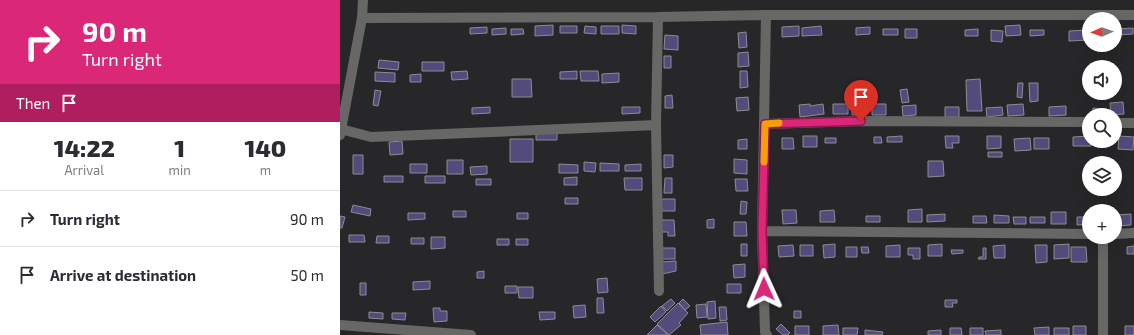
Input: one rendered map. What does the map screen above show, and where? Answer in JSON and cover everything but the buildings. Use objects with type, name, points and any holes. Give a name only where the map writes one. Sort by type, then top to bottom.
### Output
[{"type":"street","points":[[363,0],[362,18],[341,132],[371,137],[656,126]]},
{"type":"street","points":[[362,18],[658,18],[766,15],[1134,15]]},
{"type":"street","points":[[766,15],[762,231],[765,332],[767,335]]},
{"type":"street","points":[[658,18],[656,126],[659,291]]},
{"type":"street","points":[[765,124],[861,121],[1082,122]]},
{"type":"street","points":[[1122,122],[1134,123]]},
{"type":"street","points":[[762,231],[1082,234]]},
{"type":"street","points":[[1122,234],[1134,233]]},
{"type":"street","points":[[1103,244],[1103,335]]},
{"type":"street","points":[[340,325],[471,335]]},
{"type":"slow traffic","points":[[764,162],[765,124],[779,123]]},
{"type":"route","points":[[764,289],[762,231],[765,124],[861,121]]}]
